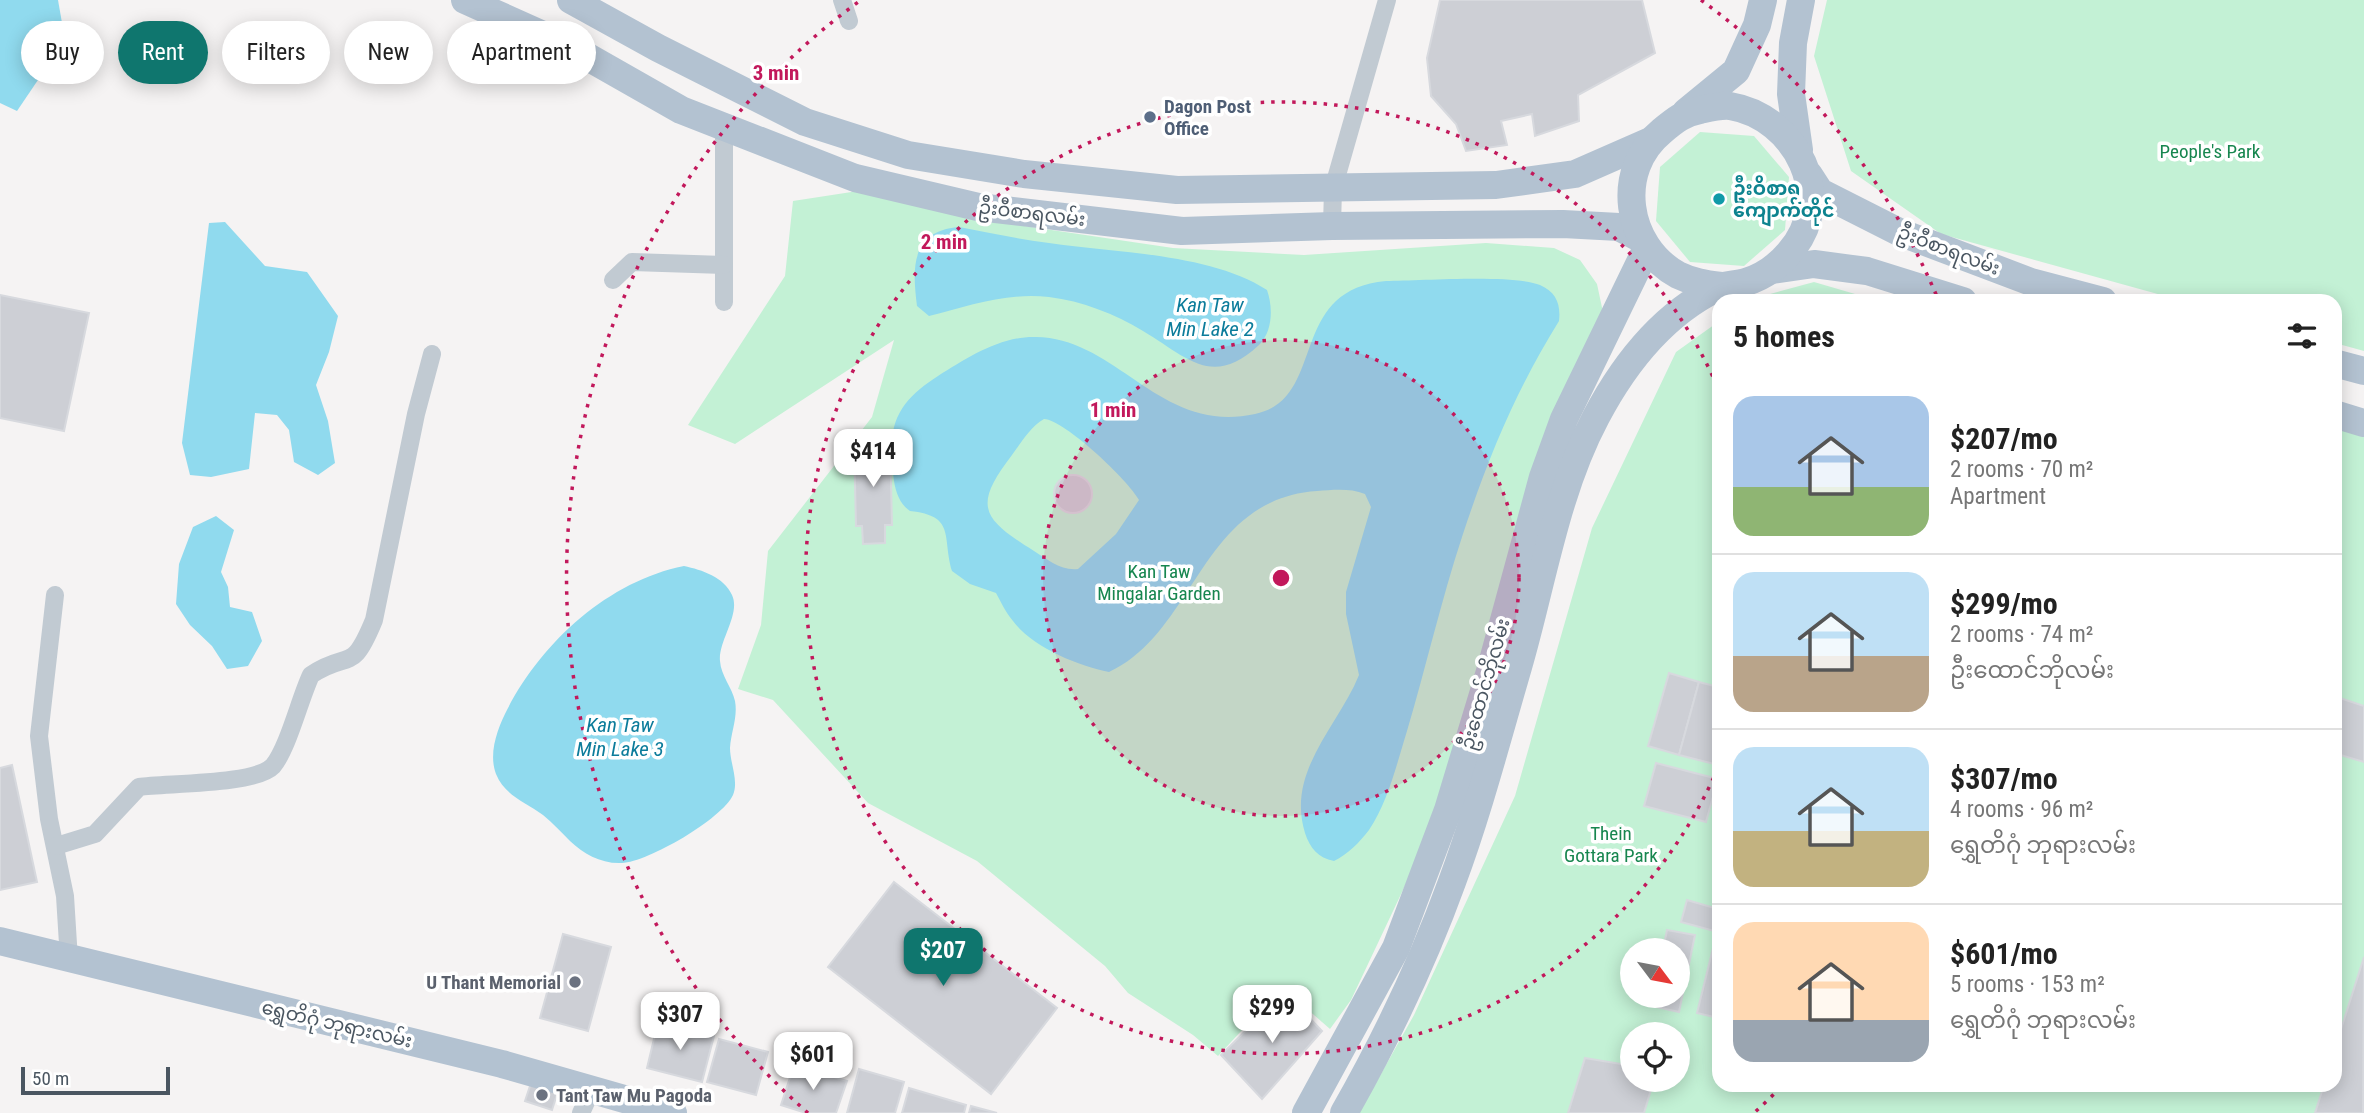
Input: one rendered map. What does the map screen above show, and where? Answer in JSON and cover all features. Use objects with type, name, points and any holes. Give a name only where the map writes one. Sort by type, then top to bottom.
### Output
[{"type":"main road","name":"ဦးဝီစာရလမ်း","points":[[465,0],[572,48],[681,110],[855,178],[978,207],[1182,231],[1332,226],[1563,224],[1619,227],[1643,243]]},
{"type":"main road","name":"ဦးဝီစာရလမ်း","points":[[571,0],[805,122],[908,155],[1024,174],[1177,190],[1333,190],[1496,185],[1575,174],[1648,142]]},
{"type":"main road","points":[[1763,0],[1757,25],[1736,71],[1648,142],[1637,161],[1632,183],[1631,204],[1643,243],[1662,264],[1680,276],[1700,284],[1721,286],[1748,282],[1772,270],[1791,251],[1805,228],[1810,202],[1791,94],[1793,43],[1801,0]]},
{"type":"main road","points":[[712,122],[719,79]]},
{"type":"main road","points":[[1684,113],[1727,105],[1769,118],[1804,163]]},
{"type":"main road","points":[[921,194],[928,158]]},
{"type":"main road","name":"ဦးဝီစာရလမ်း","points":[[1804,163],[1820,192],[2028,291],[2050,294]]},
{"type":"main road","name":"ဦးထောင်ဘိုလမ်း","points":[[1306,1113],[1396,948],[1448,810],[1491,668],[1543,477],[1564,419],[1643,243]]},
{"type":"main road","points":[[1772,270],[1814,264],[1867,271],[1941,294]]},
{"type":"main road","name":"ဦးထောင်ဘိုလမ်း","points":[[1344,1113],[1384,1041],[1453,880],[1519,664],[1562,502],[1595,419],[1647,340],[1681,309],[1721,286]]},
{"type":"main road","points":[[2342,365],[2364,371]]},
{"type":"main road","points":[[2342,416],[2364,423]]},
{"type":"main road","name":"ရွှေတိဂုံ ဘုရားလမ်း","points":[[0,942],[488,1060],[587,1101],[673,1113]]},
{"type":"main road","points":[[1289,1113],[1396,948]]},
{"type":"street","points":[[842,0],[849,21]]},
{"type":"street","points":[[1332,226],[1333,190],[1387,0]]},
{"type":"street","points":[[712,122],[724,265],[724,302]]},
{"type":"street","points":[[613,280],[632,262],[724,265]]},
{"type":"street","points":[[56,846],[95,834],[139,787],[204,783],[264,773],[278,758],[311,675],[347,662],[362,649],[374,620],[415,414],[432,354]]},
{"type":"street","points":[[55,596],[38,736],[49,819],[65,896],[69,960]]},
{"type":"green space","name":"People's Park","points":[[1827,0],[2364,0],[2364,351],[2342,345],[2342,294],[2158,294],[1941,234],[1851,171],[1814,56]]},
{"type":"green space","points":[[1700,132],[1754,136],[1789,177],[1785,230],[1744,266],[1690,262],[1656,221],[1660,167]]},
{"type":"green space","name":"Kan Taw Mingalar Garden","points":[[871,189],[1004,223],[1173,248],[1304,255],[1486,243],[1554,248],[1580,260],[1597,284],[1604,317],[1436,820],[1351,1000],[1330,1029],[1282,987],[1218,1056],[1193,1035],[1128,993],[1105,966],[977,861],[868,803],[773,700],[738,689],[761,625],[768,551],[872,417],[894,340],[735,444],[688,425],[785,276],[793,201]]},
{"type":"green space","points":[[1814,282],[1855,294],[1770,294]]},
{"type":"green space","name":"Thein Gottara Park","points":[[1712,326],[1712,1092],[2342,1092],[2342,424],[2364,430],[2364,1113],[1359,1113],[1414,1015],[1515,796],[1592,528],[1676,352]]},
{"type":"water","points":[[0,0],[58,0],[62,21],[21,21],[21,84],[35,84],[17,111],[0,103]]},
{"type":"water","points":[[225,222],[265,266],[307,272],[338,316],[329,352],[316,385],[328,421],[335,463],[318,475],[294,462],[289,430],[277,415],[255,413],[249,469],[211,477],[190,475],[182,443],[209,223]]},
{"type":"water","name":"Kan Taw Min Lake 2","points":[[959,227],[1038,241],[1161,256],[1218,268],[1267,290],[1271,311],[1267,333],[1259,345],[1242,358],[1227,365],[1213,367],[1187,358],[1110,314],[1061,299],[1018,296],[929,316],[917,306],[915,265],[918,253],[923,243],[931,236]]},
{"type":"water","points":[[1489,279],[1527,282],[1550,291],[1558,304],[1559,321],[1543,347],[1504,426],[1472,508],[1454,561],[1387,795],[1365,835],[1349,852],[1334,861],[1319,855],[1307,838],[1301,811],[1302,789],[1317,750],[1359,675],[1346,614],[1346,592],[1371,507],[1365,494],[1347,490],[1317,491],[1278,499],[1247,517],[1223,541],[1162,628],[1138,653],[1109,672],[1070,660],[1044,647],[1013,621],[996,593],[970,584],[952,571],[945,530],[941,523],[925,514],[910,511],[899,498],[894,482],[892,447],[899,414],[919,389],[984,349],[1023,338],[1065,341],[1091,352],[1166,399],[1192,411],[1222,417],[1255,414],[1277,404],[1292,388],[1320,323],[1334,303],[1355,289],[1386,281]],"holes":[[[1044,419],[1054,422],[1096,453],[1123,479],[1139,500],[1116,534],[1078,569],[1055,564],[1016,539],[993,520],[988,510],[992,487],[1022,440]]]},
{"type":"water","points":[[216,516],[234,530],[221,572],[228,587],[230,607],[252,612],[262,641],[248,666],[227,669],[212,646],[190,625],[176,604],[179,564],[193,527]]},
{"type":"water","name":"Kan Taw Min Lake 3","points":[[684,566],[705,572],[724,583],[734,602],[720,661],[736,707],[730,748],[735,790],[715,816],[683,838],[634,861],[607,862],[581,850],[543,815],[505,788],[494,766],[495,740],[504,715],[523,683],[559,638],[605,600],[630,585]]},
{"type":"building","points":[[1440,0],[1642,0],[1655,53],[1578,95],[1579,121],[1535,136],[1532,114],[1501,121],[1507,145],[1466,151],[1456,124],[1431,96],[1427,58]]},
{"type":"building","points":[[0,295],[89,313],[64,431],[0,418]]},
{"type":"building","points":[[890,440],[892,525],[885,525],[885,543],[863,544],[862,526],[856,526],[854,442]]},
{"type":"building","points":[[1073,475],[1086,481],[1092,494],[1086,507],[1073,513],[1060,507],[1054,494],[1060,481]]},
{"type":"building","points":[[1669,673],[1699,682],[1679,755],[1648,746]]},
{"type":"building","points":[[1699,682],[1712,685],[1712,763],[1679,755]]},
{"type":"building","points":[[2342,699],[2364,706],[2364,762],[2342,755]]},
{"type":"building","points":[[1656,763],[1712,777],[1712,800],[1706,822],[1644,806]]},
{"type":"building","points":[[12,765],[37,882],[0,890],[0,768]]},
{"type":"building","points":[[894,882],[1057,1008],[991,1094],[828,967]]},
{"type":"building","points":[[1687,900],[1712,907],[1712,930],[1681,922]]},
{"type":"building","points":[[1667,930],[1695,935],[1690,959],[1690,938],[1665,938]]},
{"type":"building","name":"U Thant Memorial","points":[[563,934],[611,947],[588,1031],[540,1018]]},
{"type":"building","points":[[1712,952],[1712,1017],[1697,1013]]},
{"type":"building","points":[[2364,957],[2363,1113],[2315,1113],[2322,1092],[2342,1092],[2342,1026]]},
{"type":"building","points":[[1285,992],[1322,1031],[1262,1099],[1221,1055]]},
{"type":"building","points":[[1661,1008],[1680,1008],[1679,1012]]},
{"type":"building","points":[[658,1022],[714,1036],[702,1082],[647,1068]]},
{"type":"building","points":[[719,1039],[768,1052],[756,1095],[707,1082]]},
{"type":"building","points":[[1585,1058],[1620,1064],[1620,1092],[1650,1092],[1644,1113],[1568,1113]]},
{"type":"building","points":[[794,1065],[847,1081],[836,1113],[806,1113],[781,1105]]},
{"type":"building","points":[[859,1069],[904,1082],[895,1113],[847,1113]]},
{"type":"building","name":"Tant Taw Mu Pagoda","points":[[532,1080],[559,1088],[552,1110],[525,1101]]},
{"type":"building","points":[[909,1088],[966,1105],[964,1113],[902,1113]]},
{"type":"building","points":[[971,1106],[997,1113],[969,1113]]},
{"type":"place","name":"Dagon Post Office","points":[[1150,117]]},
{"type":"place","name":"ဦးဝိစာရ ကျောက်တိုင်","points":[[1719,199]]},
{"type":"place","name":"U Thant Memorial","points":[[575,982]]},
{"type":"place","name":"Tant Taw Mu Pagoda","points":[[542,1095]]}]
